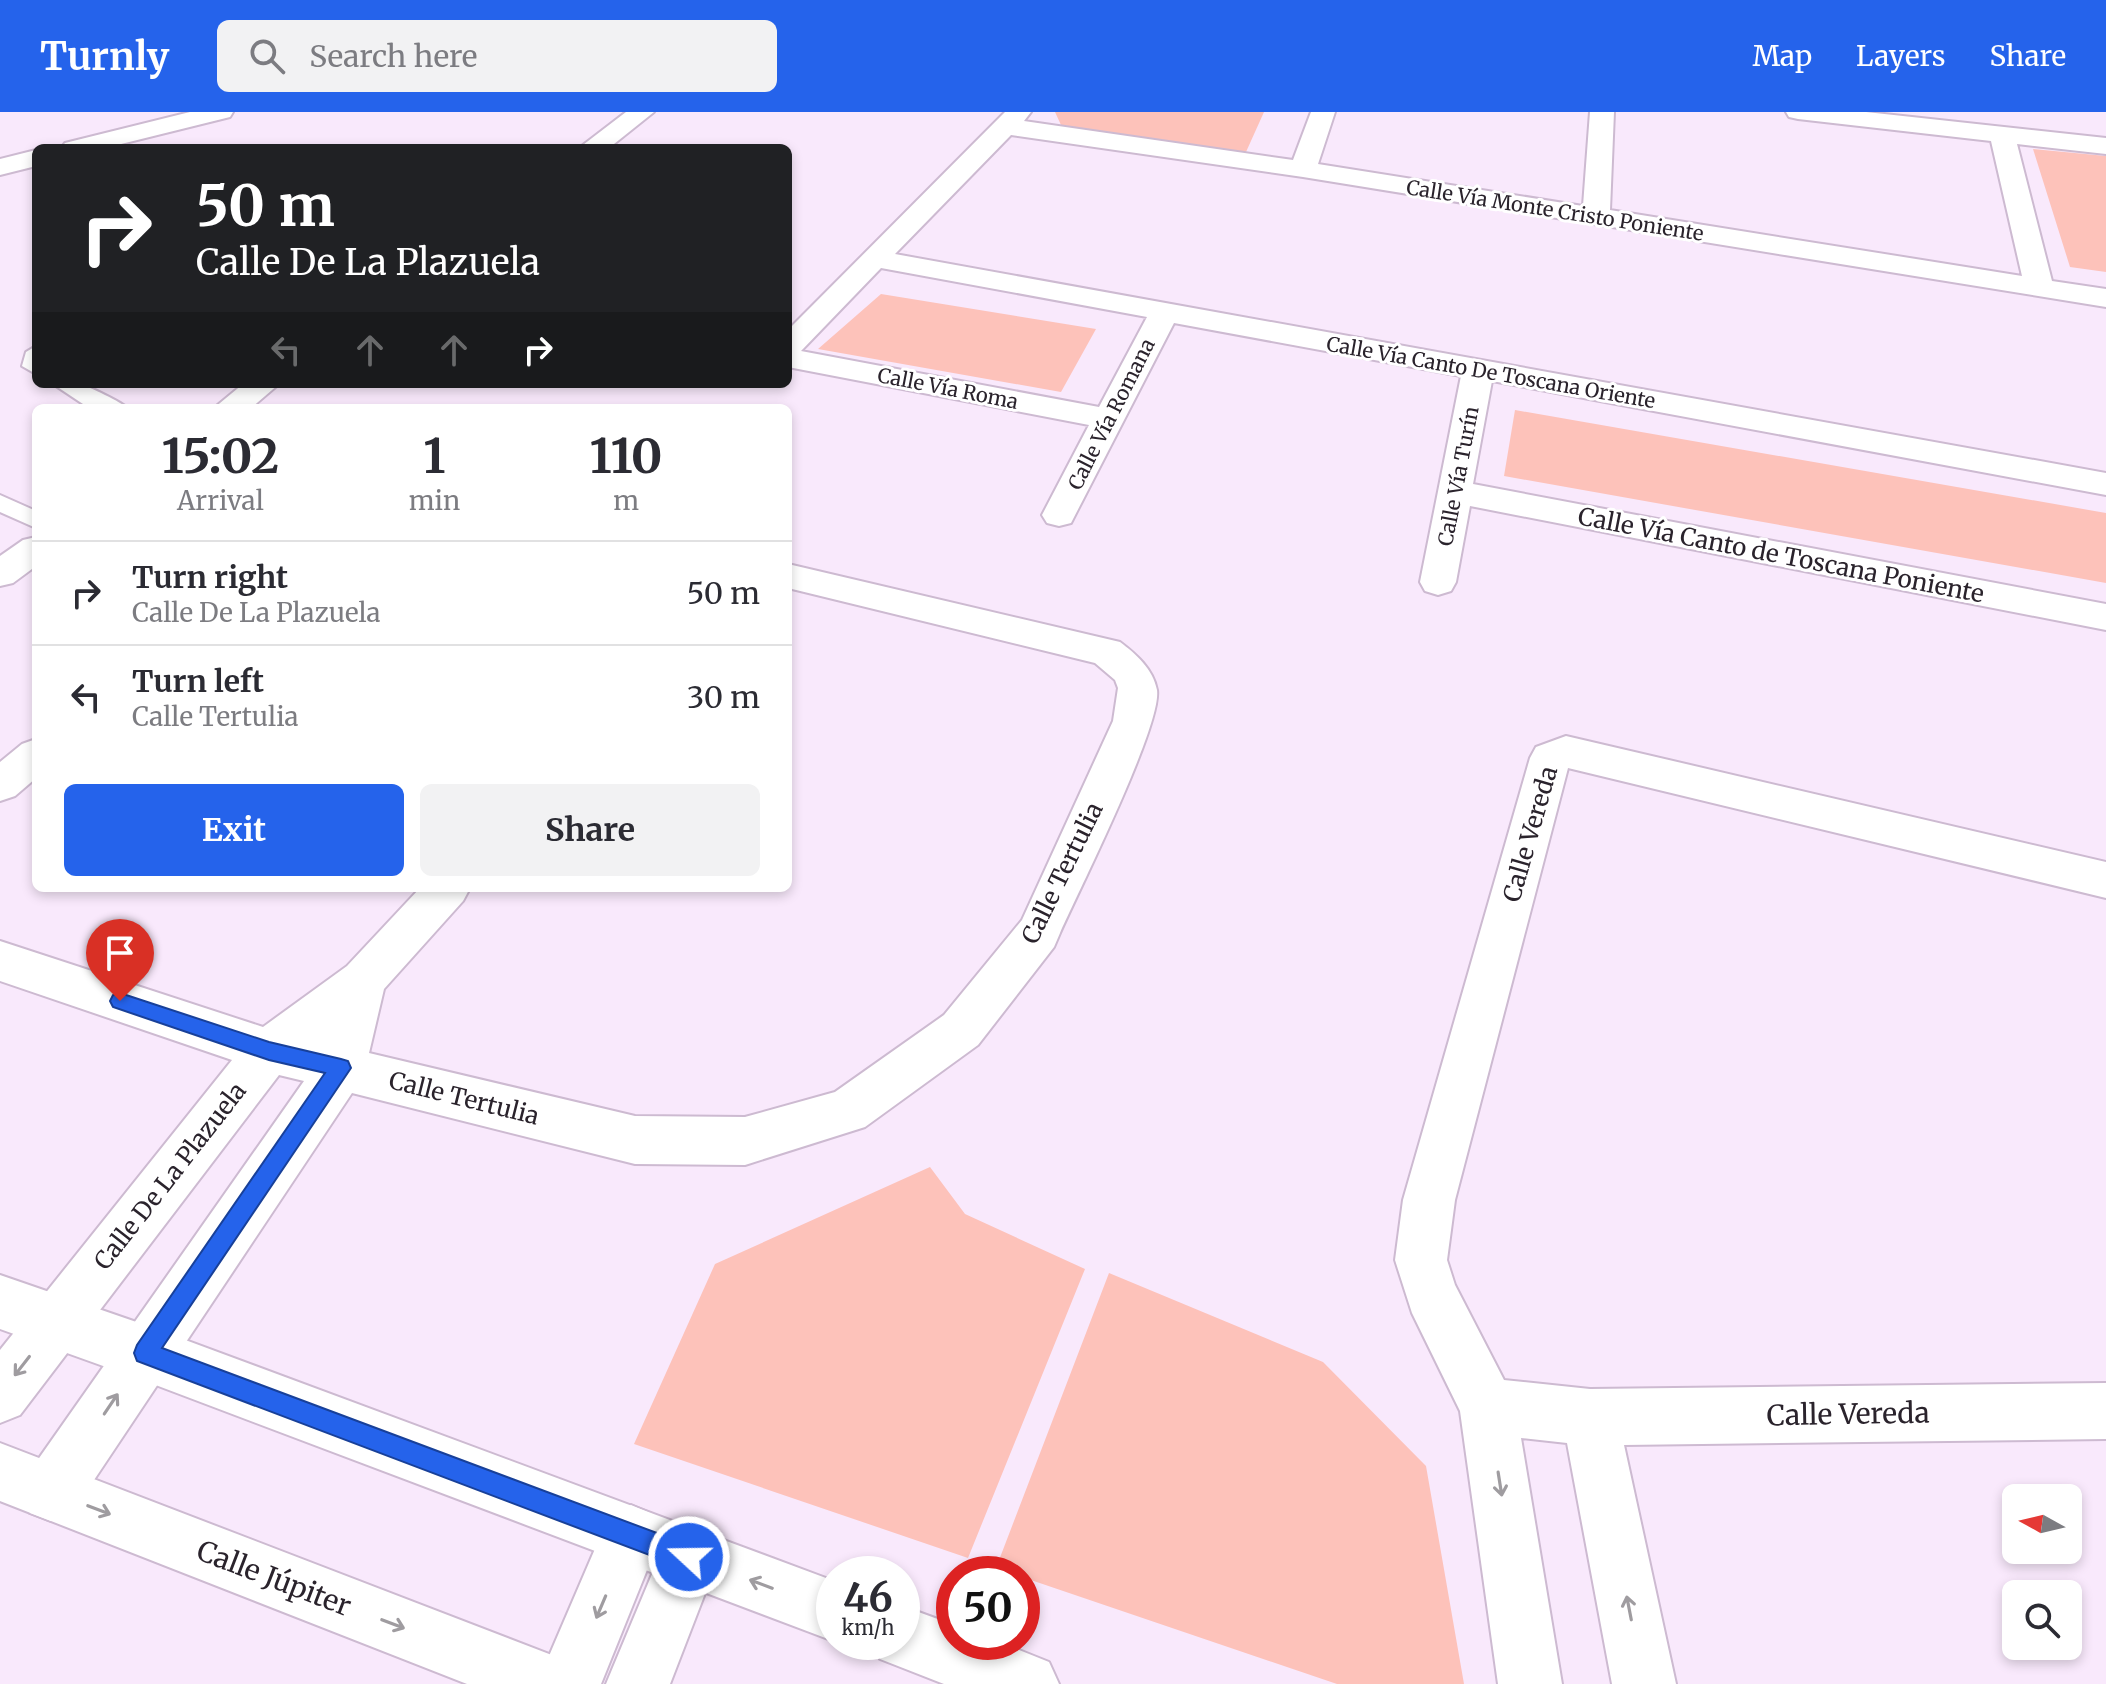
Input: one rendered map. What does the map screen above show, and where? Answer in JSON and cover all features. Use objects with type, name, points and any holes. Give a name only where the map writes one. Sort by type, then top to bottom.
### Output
[{"type":"street","points":[[90,144],[221,112]]},
{"type":"street","points":[[598,144],[642,112]]},
{"type":"street","points":[[1303,169],[1323,112]]},
{"type":"street","points":[[1596,218],[1602,112]]},
{"type":"street","points":[[1798,112],[2106,146]]},
{"type":"street","points":[[792,343],[1011,119]]},
{"type":"street","name":"Calle Vía Monte Cristo Poniente","points":[[1011,119],[1596,218],[2106,298]]},
{"type":"street","points":[[2002,135],[2039,287]]},
{"type":"street","points":[[0,167],[32,159]]},
{"type":"street","name":"Calle Vía Canto De Toscana Oriente","points":[[877,259],[2106,484]]},
{"type":"street","name":"Calle Vía Romana","points":[[1059,515],[1164,313]]},
{"type":"street","name":"Calle Vía Roma","points":[[792,359],[1109,419]]},
{"type":"street","name":"Calle Vía Turín","points":[[1438,582],[1478,370]]},
{"type":"street","points":[[236,404],[258,388]]},
{"type":"street","name":"Calle Vía Canto de Toscana Poniente","points":[[1455,492],[2106,617]]},
{"type":"street","points":[[0,574],[32,552]]},
{"type":"street","name":"Calle Tertulia","points":[[0,961],[269,1051],[635,1140],[745,1141],[848,1111],[961,1030],[1038,933],[1128,735],[1139,704],[1137,683],[1127,666],[1107,652],[792,577]]},
{"type":"street","name":"Calle Vereda","points":[[1530,1684],[1488,1407],[1431,1294],[1421,1260],[1429,1200],[1550,758],[1566,752],[2106,880]]},
{"type":"street","points":[[0,785],[32,758]]},
{"type":"street","name":"Calle De La Plazuela","points":[[0,1395],[269,1051],[363,980],[444,892]]},
{"type":"street","name":"Calle De La Plazuela","points":[[25,1482],[145,1353],[341,1068],[363,980]]},
{"type":"street","points":[[0,1302],[145,1353],[816,1605]]},
{"type":"street","name":"Calle Vereda","points":[[1488,1407],[1590,1417],[2106,1411]]},
{"type":"street","points":[[1590,1417],[1644,1684]]},
{"type":"street","name":"Calle Júpiter","points":[[25,1482],[548,1684]]},
{"type":"street","points":[[569,1684],[631,1535]]},
{"type":"street","points":[[638,1684],[689,1557]]},
{"type":"street","points":[[920,1644],[1027,1684]]},
{"type":"lane","points":[[71,388],[103,404]]},
{"type":"lane","points":[[94,401],[118,388]]},
{"type":"lane","points":[[0,503],[32,518]]},
{"type":"shaded area","points":[[1055,112],[1264,112],[1246,152],[1061,125]]},
{"type":"shaded area","points":[[2033,149],[2106,156],[2106,272],[2070,267]]},
{"type":"shaded area","points":[[881,294],[1096,329],[1061,392],[818,349]]},
{"type":"shaded area","points":[[1515,410],[2106,513],[2106,583],[1504,476]]},
{"type":"shaded area","points":[[930,1167],[965,1214],[1085,1269],[969,1556],[634,1444],[715,1264]]},
{"type":"shaded area","points":[[1109,1273],[1323,1362],[1426,1466],[1464,1684],[1337,1684],[1040,1583],[1040,1556],[1001,1556]]},
{"type":"route","points":[[120,1001],[269,1051],[341,1068],[145,1353],[689,1557]]}]
